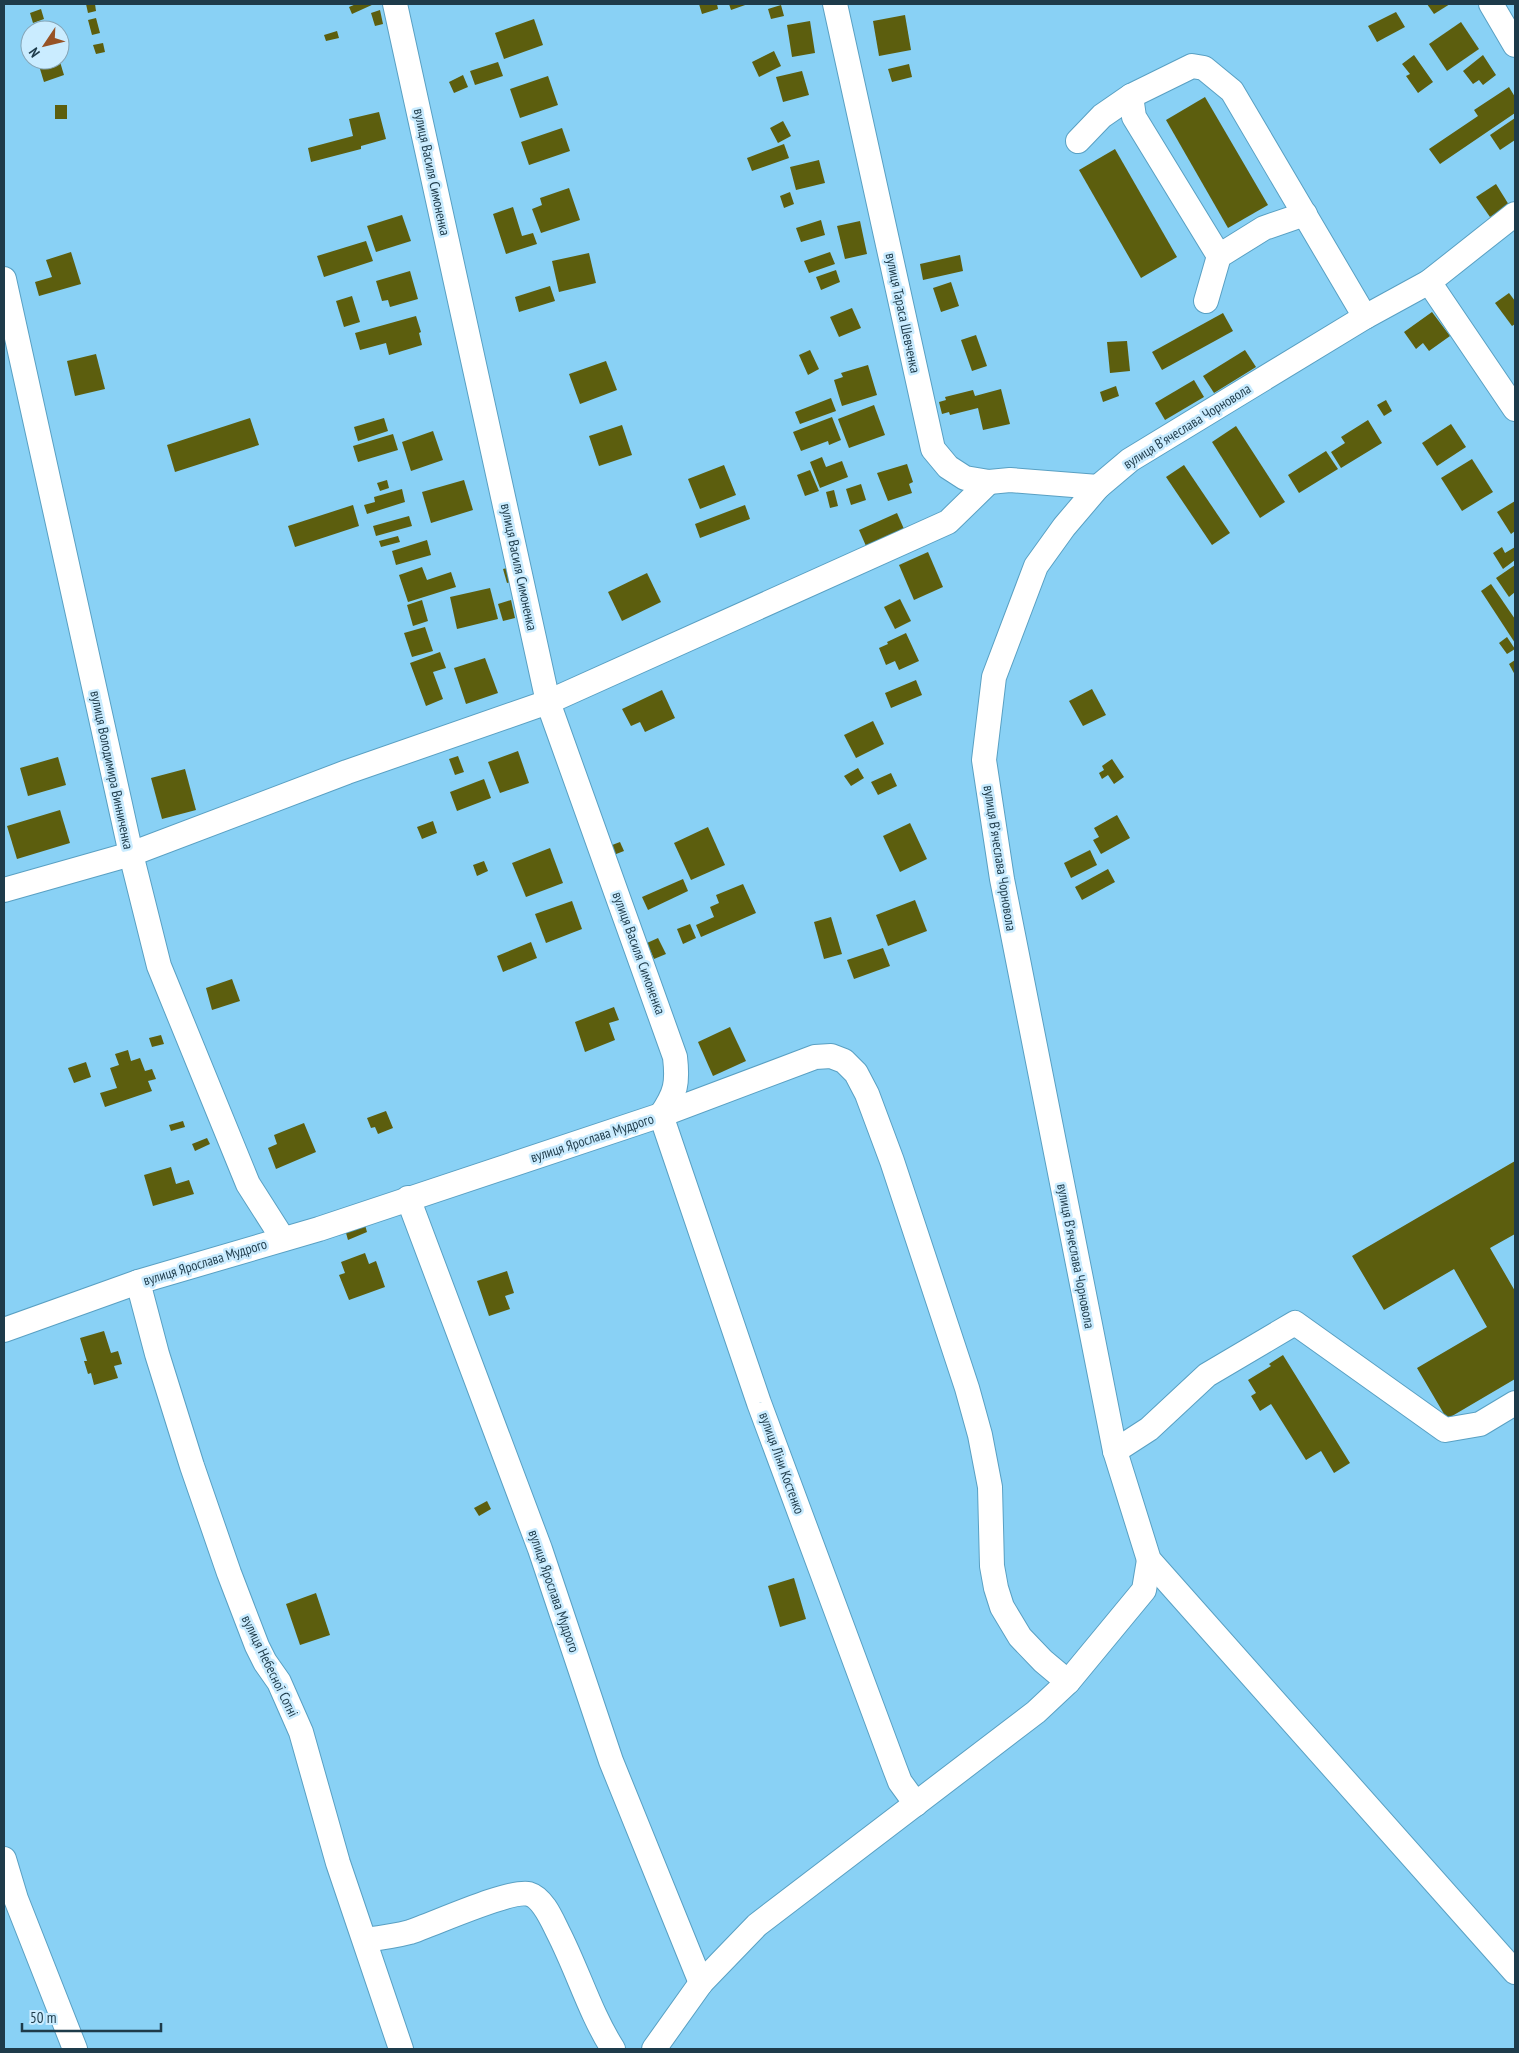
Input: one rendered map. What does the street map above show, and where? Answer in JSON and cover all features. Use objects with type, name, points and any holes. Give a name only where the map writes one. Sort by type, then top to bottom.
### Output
[{"type":"street","name":"вулиця Василя Симоненка","points":[[395,4],[548,702],[675,1057],[676,1088],[670,1102],[661,1115]]},
{"type":"street","name":"вулиця Тараса Шевченка","points":[[835,4],[933,449],[948,467],[965,478],[989,482],[1010,480],[1098,487]]},
{"type":"street","points":[[1492,4],[1515,45]]},
{"type":"street","points":[[1078,141],[1102,116],[1131,96],[1192,66],[1204,68],[1232,91],[1365,317]]},
{"type":"street","points":[[1131,96],[1134,117],[1219,256]]},
{"type":"street","points":[[1206,301],[1219,256],[1264,228],[1305,214]]},
{"type":"street","name":"вулиця Вʼячеслава Чорновола","points":[[1149,1560],[1115,1451],[1002,879],[984,760],[994,678],[1036,566],[1064,527],[1098,487],[1130,460],[1365,317],[1428,282],[1515,214]]},
{"type":"street","name":"вулиця Володимира Винниченка","points":[[4,279],[131,854],[159,966],[248,1184],[283,1239]]},
{"type":"street","points":[[1428,282],[1515,409]]},
{"type":"street","points":[[4,890],[131,854],[347,772],[548,702],[948,522],[989,482]]},
{"type":"street","name":"вулиця Ярослава Мудрого","points":[[4,1330],[138,1282],[319,1229],[661,1115],[815,1058],[830,1056],[844,1061],[856,1073],[879,1123],[973,1411],[990,1487],[992,1566],[1002,1607],[1020,1637],[1043,1661],[1068,1682]]},
{"type":"street","name":"вулиця Ліни Костенко","points":[[661,1115],[760,1403],[884,1742],[900,1782],[916,1804]]},
{"type":"street","name":"вулиця Ярослава Мудрого","points":[[408,1198],[540,1548],[611,1761],[702,1983]]},
{"type":"street","name":"вулиця Небесної Сотні","points":[[138,1282],[157,1354],[201,1493],[257,1646],[279,1682],[301,1732],[338,1863],[401,2049]]},
{"type":"street","points":[[1115,1451],[1149,1428],[1207,1375],[1295,1323],[1445,1430],[1480,1424],[1515,1403]]},
{"type":"street","points":[[654,2049],[702,1983],[757,1925],[1036,1712],[1068,1682],[1144,1590],[1149,1560]]},
{"type":"street","points":[[1149,1560],[1515,1972]]},
{"type":"street","points":[[4,1859],[16,1899],[74,2049]]},
{"type":"street","points":[[365,1940],[409,1932],[505,1897],[528,1894],[537,1899],[545,1908],[559,1934],[600,2029],[613,2049]]},
{"type":"building","points":[[86,4],[95,4],[96,11],[88,13]]},
{"type":"building","points":[[356,4],[374,4],[352,14],[349,7]]},
{"type":"building","points":[[699,4],[717,4],[718,9],[702,14]]},
{"type":"building","points":[[729,4],[748,4],[731,10]]},
{"type":"building","points":[[1427,4],[1450,4],[1434,14]]},
{"type":"building","points":[[781,5],[784,16],[771,19],[768,9]]},
{"type":"building","points":[[41,9],[44,19],[32,20],[30,13]]},
{"type":"building","points":[[380,10],[383,24],[375,26],[371,13]]},
{"type":"building","points":[[1396,12],[1405,27],[1377,42],[1368,26]]},
{"type":"building","points":[[905,15],[911,50],[879,56],[873,21]]},
{"type":"building","points":[[96,18],[100,33],[92,35],[88,20]]},
{"type":"building","points":[[534,19],[543,45],[504,59],[495,33]]},
{"type":"building","points":[[810,21],[815,53],[792,57],[787,25]]},
{"type":"building","points":[[1461,22],[1479,49],[1447,71],[1429,44]]},
{"type":"building","points":[[337,31],[339,38],[326,41],[324,35]]},
{"type":"building","points":[[103,43],[105,52],[96,54],[93,45]]},
{"type":"building","points":[[774,51],[781,66],[759,77],[752,62]]},
{"type":"building","points":[[1414,55],[1433,82],[1418,93],[1406,76],[1410,74],[1402,64]]},
{"type":"building","points":[[1483,55],[1496,75],[1483,85],[1479,80],[1473,84],[1463,71]]},
{"type":"building","points":[[498,62],[503,76],[475,85],[470,71]]},
{"type":"building","points":[[909,64],[912,77],[892,82],[888,69]]},
{"type":"building","points":[[40,70],[62,70],[64,75],[44,82]]},
{"type":"building","points":[[802,71],[809,95],[783,102],[776,77]]},
{"type":"building","points":[[463,75],[468,87],[454,93],[449,82]]},
{"type":"building","points":[[548,76],[558,105],[520,118],[510,89]]},
{"type":"building","points":[[1509,87],[1515,97],[1515,113],[1440,164],[1429,149],[1478,116],[1474,110]]},
{"type":"building","points":[[1205,97],[1268,205],[1228,228],[1166,120]]},
{"type":"building","points":[[55,105],[67,105],[67,119],[55,119]]},
{"type":"building","points":[[379,112],[386,139],[361,146],[361,149],[311,162],[308,148],[353,136],[349,119]]},
{"type":"building","points":[[1515,118],[1515,140],[1500,150],[1490,135]]},
{"type":"building","points":[[783,121],[791,136],[778,143],[770,128]]},
{"type":"building","points":[[562,128],[570,151],[529,165],[521,142]]},
{"type":"building","points":[[784,144],[789,158],[752,171],[747,158]]},
{"type":"building","points":[[1115,149],[1177,257],[1141,278],[1079,170]]},
{"type":"building","points":[[819,160],[825,183],[796,190],[790,167]]},
{"type":"building","points":[[1496,184],[1509,205],[1490,217],[1476,197]]},
{"type":"building","points":[[569,188],[580,220],[541,233],[532,209],[542,205],[540,198]]},
{"type":"building","points":[[790,192],[794,204],[784,208],[780,196]]},
{"type":"building","points":[[513,207],[522,236],[533,233],[537,244],[506,254],[493,214]]},
{"type":"building","points":[[402,215],[411,241],[376,252],[367,226]]},
{"type":"building","points":[[821,220],[825,235],[801,242],[796,228]]},
{"type":"building","points":[[860,221],[867,254],[845,259],[837,226]]},
{"type":"building","points":[[366,241],[373,261],[324,277],[317,256]]},
{"type":"building","points":[[71,252],[81,284],[39,296],[35,282],[52,277],[46,260]]},
{"type":"building","points":[[830,252],[835,264],[809,273],[804,261]]},
{"type":"building","points":[[589,253],[596,283],[559,292],[552,261]]},
{"type":"building","points":[[960,255],[963,271],[923,280],[920,264]]},
{"type":"building","points":[[836,270],[840,282],[821,290],[816,277]]},
{"type":"building","points":[[410,271],[418,299],[390,307],[388,300],[382,301],[376,281]]},
{"type":"building","points":[[951,282],[959,306],[941,312],[933,288]]},
{"type":"building","points":[[550,286],[555,301],[519,312],[515,297]]},
{"type":"building","points":[[1509,293],[1515,301],[1515,324],[1512,326],[1495,303]]},
{"type":"building","points":[[352,296],[360,322],[344,327],[336,301]]},
{"type":"building","points":[[852,308],[861,328],[839,337],[830,317]]},
{"type":"building","points":[[1432,312],[1450,336],[1429,351],[1423,343],[1416,349],[1404,332]]},
{"type":"building","points":[[1223,313],[1233,331],[1162,370],[1152,352]]},
{"type":"building","points":[[416,316],[421,332],[419,333],[422,345],[389,355],[386,343],[360,350],[355,333]]},
{"type":"building","points":[[976,335],[987,366],[972,371],[961,340]]},
{"type":"building","points":[[1127,341],[1130,371],[1110,373],[1107,342]]},
{"type":"building","points":[[810,350],[819,369],[808,375],[799,355]]},
{"type":"building","points":[[1245,350],[1256,367],[1214,393],[1203,376]]},
{"type":"building","points":[[96,354],[105,389],[75,396],[67,361]]},
{"type":"building","points":[[606,361],[617,390],[580,404],[569,374]]},
{"type":"building","points":[[868,365],[877,395],[842,406],[834,380],[843,377],[841,373]]},
{"type":"building","points":[[1194,380],[1204,397],[1165,420],[1155,403]]},
{"type":"building","points":[[1116,386],[1119,396],[1103,402],[1100,392]]},
{"type":"building","points":[[1001,389],[1010,424],[983,430],[978,408],[950,415],[949,412],[942,414],[939,402],[946,400],[945,397],[973,390],[975,396]]},
{"type":"building","points":[[831,398],[836,411],[800,424],[795,412]]},
{"type":"building","points":[[1386,400],[1392,411],[1384,416],[1377,405]]},
{"type":"building","points":[[874,405],[885,435],[849,448],[838,419]]},
{"type":"building","points":[[832,417],[841,440],[829,445],[828,441],[801,451],[793,432]]},
{"type":"building","points":[[250,418],[259,445],[175,472],[167,445]]},
{"type":"building","points":[[384,418],[388,431],[358,441],[354,427]]},
{"type":"building","points":[[1368,420],[1382,443],[1341,468],[1331,452],[1345,443],[1341,437]]},
{"type":"building","points":[[1451,424],[1466,447],[1437,466],[1422,443]]},
{"type":"building","points":[[622,425],[632,455],[599,466],[589,436]]},
{"type":"building","points":[[1236,426],[1285,502],[1260,518],[1212,442]]},
{"type":"building","points":[[433,431],[443,460],[411,471],[402,442]]},
{"type":"building","points":[[393,434],[398,450],[358,462],[353,446]]},
{"type":"building","points":[[1326,451],[1338,469],[1299,493],[1288,475]]},
{"type":"building","points":[[822,457],[826,467],[842,461],[848,477],[820,488],[810,462]]},
{"type":"building","points":[[1472,459],[1493,492],[1462,511],[1441,478]]},
{"type":"building","points":[[907,464],[913,482],[909,484],[912,493],[888,501],[877,473]]},
{"type":"building","points":[[724,465],[736,495],[700,509],[688,479]]},
{"type":"building","points":[[1184,465],[1230,533],[1212,545],[1166,477]]},
{"type":"building","points":[[810,470],[819,491],[805,496],[797,475]]},
{"type":"building","points":[[387,480],[389,488],[380,491],[377,483]]},
{"type":"building","points":[[464,480],[473,510],[431,523],[422,492]]},
{"type":"building","points":[[861,484],[866,500],[851,505],[846,489]]},
{"type":"building","points":[[402,489],[405,502],[367,514],[364,505],[375,502],[374,497]]},
{"type":"building","points":[[834,490],[838,506],[830,508],[826,492]]},
{"type":"building","points":[[1515,501],[1515,531],[1511,534],[1497,512]]},
{"type":"building","points":[[353,505],[359,526],[295,547],[288,526]]},
{"type":"building","points":[[745,505],[750,519],[700,538],[695,524]]},
{"type":"building","points":[[897,513],[904,529],[866,546],[859,530]]},
{"type":"building","points":[[409,516],[412,526],[376,536],[373,526]]},
{"type":"building","points":[[398,536],[400,542],[381,547],[379,541]]},
{"type":"building","points":[[427,540],[431,555],[396,565],[392,551]]},
{"type":"building","points":[[1502,547],[1505,553],[1515,547],[1515,560],[1503,569],[1493,553]]},
{"type":"building","points":[[928,552],[943,587],[914,600],[899,565]]},
{"type":"building","points":[[1515,565],[1515,592],[1509,597],[1496,578]]},
{"type":"building","points":[[422,567],[427,580],[451,572],[456,587],[408,602],[399,575]]},
{"type":"building","points":[[511,567],[515,581],[507,583],[503,569]]},
{"type":"building","points":[[647,573],[661,602],[622,621],[608,592]]},
{"type":"building","points":[[1491,584],[1515,619],[1515,643],[1481,591]]},
{"type":"building","points":[[490,588],[498,619],[457,629],[450,597]]},
{"type":"building","points":[[900,599],[911,621],[895,629],[884,607]]},
{"type":"building","points":[[422,600],[428,621],[413,626],[407,605]]},
{"type":"building","points":[[511,600],[515,618],[503,621],[498,604]]},
{"type":"building","points":[[425,627],[433,651],[412,657],[404,633]]},
{"type":"building","points":[[906,633],[919,661],[899,670],[895,661],[886,665],[879,648]]},
{"type":"building","points":[[1507,637],[1515,649],[1507,654],[1499,643]]},
{"type":"building","points":[[440,652],[446,668],[433,672],[443,699],[426,706],[410,663]]},
{"type":"building","points":[[485,658],[498,693],[466,704],[454,668]]},
{"type":"building","points":[[1515,660],[1515,675],[1509,664]]},
{"type":"building","points":[[916,680],[922,695],[891,708],[885,693]]},
{"type":"building","points":[[1092,689],[1106,715],[1083,726],[1069,701]]},
{"type":"building","points":[[662,690],[675,718],[645,732],[640,722],[631,726],[622,709]]},
{"type":"building","points":[[873,721],[884,744],[856,758],[844,735]]},
{"type":"building","points":[[518,751],[529,783],[500,793],[488,762]]},
{"type":"building","points":[[458,756],[464,772],[455,775],[449,759]]},
{"type":"building","points":[[58,757],[66,785],[28,796],[20,768]]},
{"type":"building","points":[[1112,759],[1124,777],[1114,784],[1108,775],[1102,779],[1099,773],[1104,770],[1102,766]]},
{"type":"building","points":[[858,768],[864,778],[851,786],[844,776]]},
{"type":"building","points":[[185,769],[196,810],[162,819],[151,778]]},
{"type":"building","points":[[891,773],[897,786],[878,795],[871,782]]},
{"type":"building","points":[[484,779],[491,798],[457,811],[450,792]]},
{"type":"building","points":[[60,810],[70,843],[17,859],[7,826]]},
{"type":"building","points":[[1117,815],[1130,838],[1101,854],[1093,840],[1099,837],[1094,828]]},
{"type":"building","points":[[433,821],[437,833],[422,839],[417,827]]},
{"type":"building","points":[[910,823],[927,859],[900,872],[883,836]]},
{"type":"building","points":[[708,827],[725,865],[691,880],[674,843]]},
{"type":"building","points":[[620,842],[624,851],[611,856],[607,847]]},
{"type":"building","points":[[550,848],[563,883],[526,897],[512,863]]},
{"type":"building","points":[[1090,850],[1097,865],[1071,878],[1064,863]]},
{"type":"building","points":[[484,861],[488,871],[477,876],[473,865]]},
{"type":"building","points":[[1108,869],[1115,882],[1082,900],[1075,887]]},
{"type":"building","points":[[683,879],[688,891],[648,910],[642,897]]},
{"type":"building","points":[[743,884],[756,913],[701,937],[696,925],[714,917],[710,907],[719,903],[716,895]]},
{"type":"building","points":[[915,900],[927,931],[888,946],[876,915]]},
{"type":"building","points":[[572,901],[582,929],[546,943],[535,914]]},
{"type":"building","points":[[831,917],[842,954],[824,959],[814,922]]},
{"type":"building","points":[[690,924],[696,938],[683,944],[677,929]]},
{"type":"building","points":[[658,938],[666,954],[654,959],[647,943]]},
{"type":"building","points":[[531,942],[537,958],[503,972],[497,956]]},
{"type":"building","points":[[883,948],[890,966],[854,979],[847,960]]},
{"type":"building","points":[[232,979],[240,1001],[212,1010],[206,988]]},
{"type":"building","points":[[614,1007],[619,1020],[609,1023],[615,1040],[585,1052],[575,1022]]},
{"type":"building","points":[[730,1027],[746,1061],[713,1076],[698,1042]]},
{"type":"building","points":[[161,1035],[164,1044],[152,1047],[149,1038]]},
{"type":"building","points":[[128,1050],[131,1061],[140,1058],[145,1071],[152,1069],[156,1079],[148,1081],[152,1091],[105,1107],[100,1093],[117,1088],[110,1068],[119,1065],[115,1054]]},
{"type":"building","points":[[86,1062],[91,1077],[74,1083],[68,1068]]},
{"type":"building","points":[[386,1111],[393,1128],[378,1134],[375,1127],[371,1128],[367,1118]]},
{"type":"building","points":[[183,1121],[185,1127],[171,1131],[169,1125]]},
{"type":"building","points":[[304,1123],[316,1152],[276,1169],[268,1148],[277,1144],[274,1135]]},
{"type":"building","points":[[207,1138],[210,1144],[195,1151],[192,1144]]},
{"type":"building","points":[[1515,1161],[1515,1234],[1490,1248],[1515,1291],[1515,1379],[1447,1419],[1417,1368],[1487,1327],[1454,1269],[1384,1310],[1352,1256]]},
{"type":"building","points":[[171,1167],[176,1184],[189,1180],[194,1194],[153,1206],[144,1175]]},
{"type":"building","points":[[365,1225],[367,1232],[348,1240],[346,1233]]},
{"type":"building","points":[[365,1253],[369,1264],[376,1261],[385,1287],[349,1300],[339,1275],[345,1273],[341,1262]]},
{"type":"building","points":[[507,1271],[514,1293],[505,1296],[510,1309],[489,1316],[477,1281]]},
{"type":"building","points":[[104,1331],[111,1353],[118,1351],[122,1364],[114,1366],[118,1378],[94,1385],[91,1373],[88,1374],[84,1361],[87,1361],[80,1338]]},
{"type":"building","points":[[1283,1355],[1350,1463],[1334,1473],[1321,1451],[1306,1460],[1271,1404],[1260,1411],[1251,1396],[1256,1393],[1248,1380],[1271,1366],[1269,1364]]},
{"type":"building","points":[[487,1501],[491,1509],[479,1516],[474,1508]]},
{"type":"building","points":[[794,1578],[806,1619],[780,1627],[768,1586]]},
{"type":"building","points":[[316,1593],[330,1635],[300,1645],[286,1604]]}]
